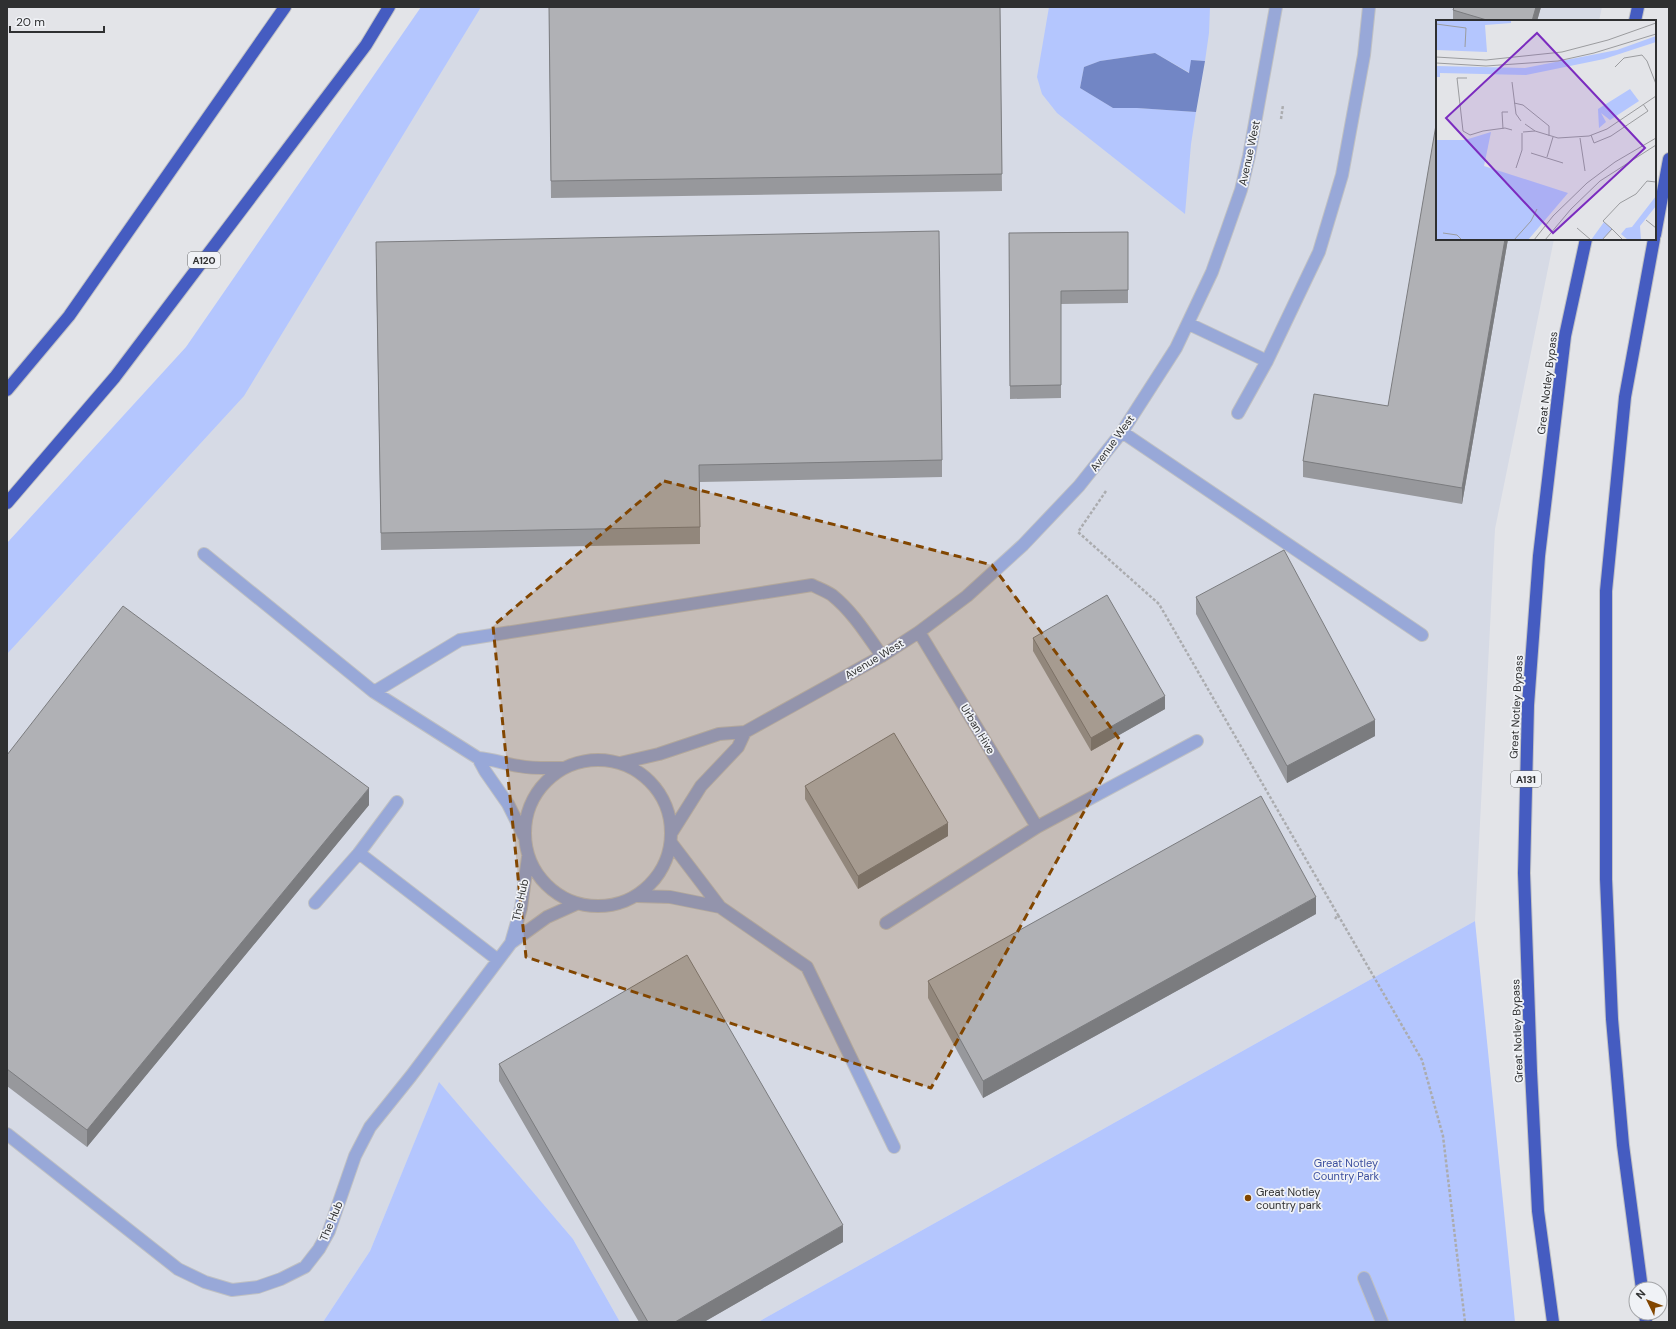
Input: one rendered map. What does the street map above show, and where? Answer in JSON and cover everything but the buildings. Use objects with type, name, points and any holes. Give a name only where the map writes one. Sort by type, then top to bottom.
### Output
[{"type":"highway","points":[[7,390],[69,316],[284,7]]},
{"type":"highway","name":"A120","points":[[7,503],[115,377],[366,45],[389,7]]},
{"type":"highway","points":[[1634,20],[1638,7]]},
{"type":"highway","points":[[1656,230],[1669,159]]},
{"type":"highway","name":"Great Notley Bypass","points":[[1553,1322],[1538,1211],[1531,1071],[1524,873],[1528,706],[1539,556],[1564,344],[1586,240]]},
{"type":"highway","points":[[1641,1281],[1623,1145],[1612,1019],[1606,879],[1606,591],[1625,396],[1654,240]]},
{"type":"street","name":"Avenue West","points":[[620,762],[659,754],[719,734],[745,732],[882,656],[919,632],[967,596],[1023,545],[1092,472],[1122,432],[1176,348],[1189,324],[1212,272],[1241,190],[1251,148],[1276,7]]},
{"type":"street","points":[[1238,413],[1267,361],[1319,252],[1342,175],[1364,55],[1369,7]]},
{"type":"street","points":[[1189,324],[1267,361]]},
{"type":"street","points":[[1122,432],[1422,635]]},
{"type":"street","points":[[204,554],[374,692],[478,758],[490,759],[506,764],[536,769],[564,768]]},
{"type":"street","points":[[374,692],[460,640],[812,585],[831,594],[847,609],[860,624],[882,656]]},
{"type":"street","name":"Urban Hive","points":[[919,632],[1037,827]]},
{"type":"street","points":[[478,758],[485,771],[508,804],[524,837],[528,857],[539,877],[555,893],[576,904],[597,907],[617,905],[637,896],[650,886],[660,874],[667,859],[672,838],[701,786],[738,747],[745,732]]},
{"type":"street","points":[[886,923],[1037,827],[1197,741]]},
{"type":"street","points":[[524,837],[525,823],[534,796],[552,775],[564,768],[582,761],[601,759],[620,762],[641,773],[657,789],[668,809],[672,838],[720,907],[807,967],[894,1147]]},
{"type":"street","points":[[315,903],[359,853],[397,802]]},
{"type":"street","points":[[359,853],[498,960]]},
{"type":"street","name":"The Hub","points":[[511,943],[521,908],[528,857]]},
{"type":"street","points":[[637,896],[670,897],[720,907]]},
{"type":"street","name":"The Hub","points":[[7,1134],[178,1269],[205,1282],[232,1290],[258,1287],[281,1279],[305,1267],[319,1249],[329,1231],[355,1156],[370,1128],[511,943],[547,916],[576,904]]},
{"type":"street","points":[[1364,1278],[1382,1322]]},
{"type":"path","points":[[1335,919],[1338,915],[1422,1060],[1443,1136],[1465,1322]]},
{"type":"highlighted area","points":[[664,481],[992,565],[1122,743],[931,1088],[526,957],[493,626]]},
{"type":"shaded area","points":[[449,7],[1602,7],[1599,20],[1436,20],[1436,240],[1554,240],[1495,529],[1475,921],[758,1322],[620,1322],[573,1239],[439,1083],[370,1251],[323,1322],[7,1322],[7,579]]},
{"type":"shaded area","points":[[1155,53],[1189,73],[1191,60],[1205,61],[1196,112],[1113,108],[1080,88],[1084,67],[1100,61]]},
{"type":"green space","points":[[421,7],[481,7],[244,396],[7,654],[7,543],[186,347]]},
{"type":"green space","points":[[1049,7],[1210,7],[1209,33],[1205,61],[1191,60],[1190,73],[1155,53],[1100,61],[1084,67],[1080,88],[1113,108],[1196,112],[1191,144],[1185,214],[1057,113],[1042,94],[1037,77]]},
{"type":"green space","name":"Great Notley Country Park","points":[[1475,921],[1515,1322],[758,1322]]},
{"type":"green space","points":[[439,1082],[573,1239],[620,1322],[323,1322],[370,1251]]},
{"type":"place","name":"Great Notley country park","points":[[1248,1198]]}]
